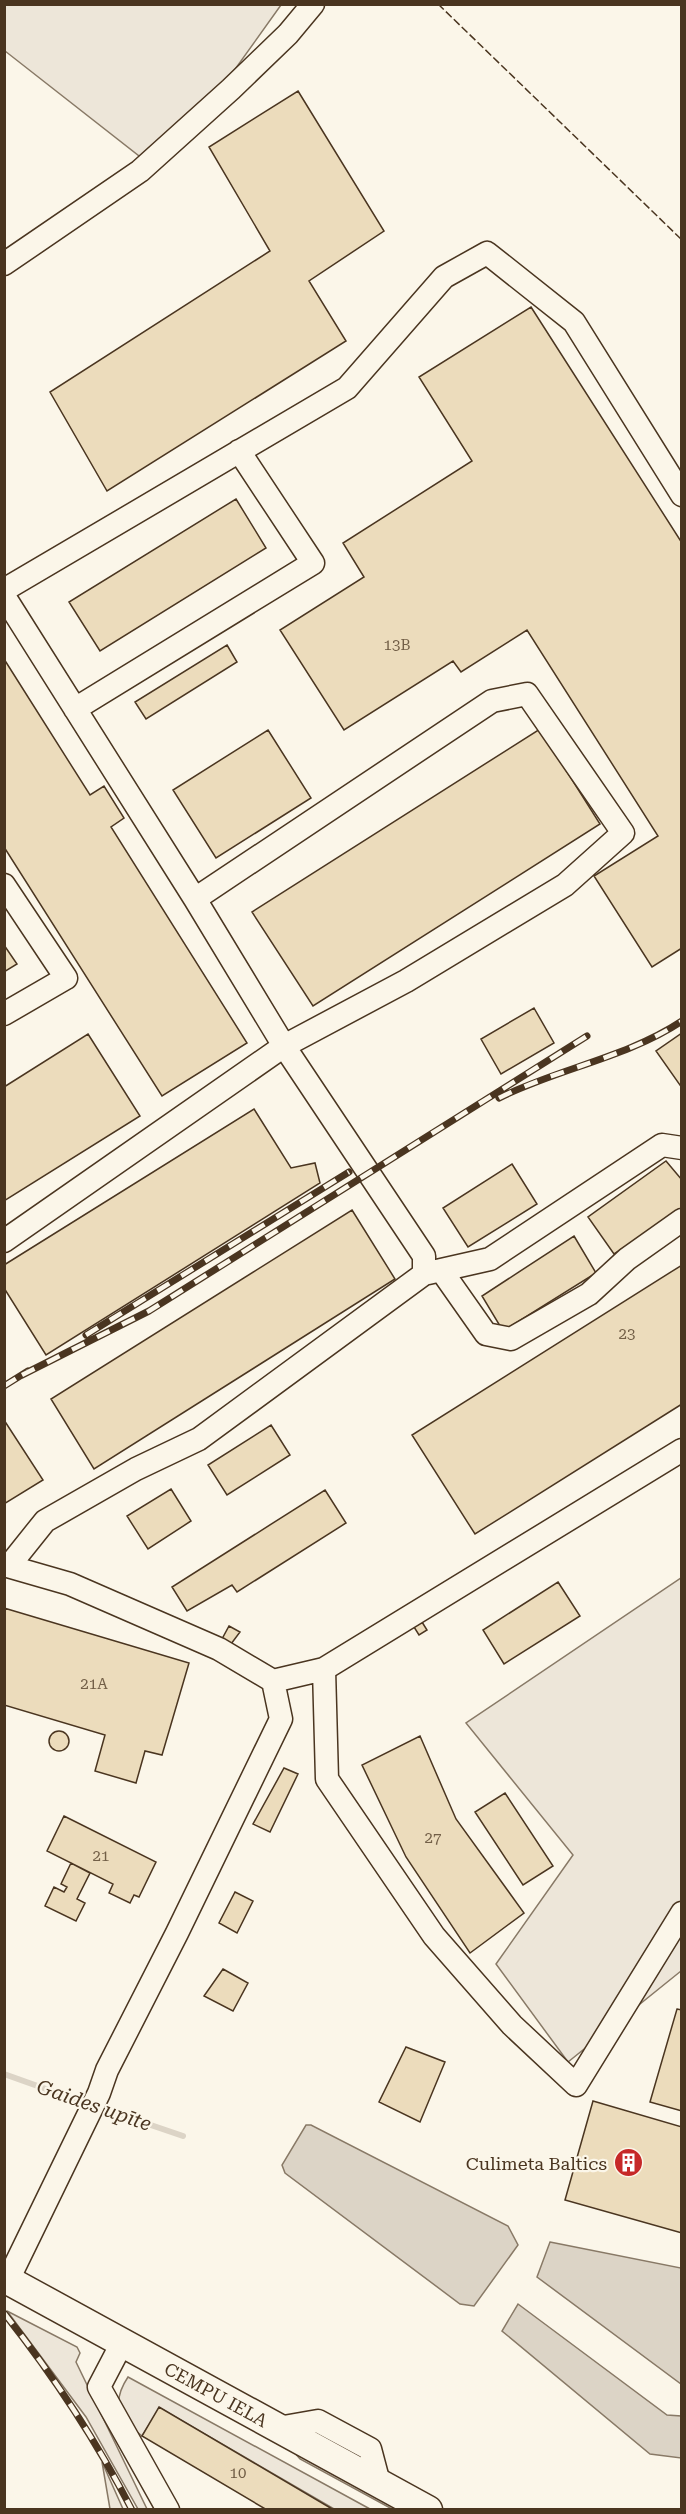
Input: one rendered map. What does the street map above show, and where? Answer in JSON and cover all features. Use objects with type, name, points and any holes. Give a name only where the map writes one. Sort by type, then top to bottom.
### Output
[{"type":"main road","name":"CEMPU IELA","points":[[6,2279],[428,2510]]},
{"type":"lane","points":[[4,264],[140,171],[288,34],[313,4]]},
{"type":"lane","points":[[4,590],[347,388],[444,277],[487,253],[574,322],[681,495]]},
{"type":"lane","points":[[75,709],[313,563],[239,451]]},
{"type":"lane","points":[[4,596],[195,899],[284,1046],[424,1256],[432,1272],[486,1334],[511,1339],[589,1294],[627,1259],[681,1220]]},
{"type":"lane","points":[[4,1241],[284,1046],[406,981],[565,885],[623,833],[527,694],[492,701],[195,899]]},
{"type":"lane","points":[[4,885],[66,978],[4,1014]]},
{"type":"lane","points":[[681,1148],[662,1145],[490,1259],[432,1272],[198,1439],[136,1469],[45,1521],[7,1565],[70,1584],[219,1649],[273,1681],[324,1668],[681,1450]]},
{"type":"lane","points":[[324,1668],[327,1779],[434,1936],[512,2025],[576,2085],[681,1913]]},
{"type":"lane","points":[[6,2279],[281,1719],[273,1681]]},
{"type":"lane","points":[[122,2343],[99,2387],[168,2510]]},
{"type":"shaded area","points":[[4,5],[281,5],[213,100],[143,159],[5,51]]},
{"type":"shaded area","points":[[681,1578],[681,1971],[568,2062],[496,1964],[573,1855],[466,1723]]},
{"type":"shaded area","points":[[306,2125],[311,2125],[508,2226],[518,2245],[474,2306],[460,2304],[285,2173],[282,2165]]},
{"type":"shaded area","points":[[550,2242],[681,2268],[681,2384],[537,2277]]},
{"type":"shaded area","points":[[518,2304],[667,2415],[681,2416],[681,2458],[650,2454],[502,2331]]},
{"type":"shaded area","points":[[7,2311],[77,2347],[80,2353],[76,2362],[147,2509],[138,2509],[86,2417]]},
{"type":"shaded area","points":[[128,2377],[370,2509],[334,2509],[160,2408],[142,2436],[128,2423],[120,2410],[119,2395]]},
{"type":"shaded area","points":[[294,2452],[400,2509],[392,2509],[300,2459]]},
{"type":"shaded area","points":[[102,2462],[123,2509],[110,2509]]},
{"type":"building","points":[[298,91],[384,231],[309,281],[346,341],[107,491],[50,392],[270,251],[209,147]]},
{"type":"building","points":[[531,307],[682,543],[682,948],[652,967],[594,876],[658,836],[527,630],[461,672],[453,661],[344,730],[280,630],[364,577],[343,543],[472,461],[419,377]]},
{"type":"building","points":[[236,499],[266,548],[100,651],[69,602]]},
{"type":"building","points":[[227,645],[237,662],[146,719],[135,702]]},
{"type":"building","points":[[4,659],[90,795],[104,786],[124,818],[111,827],[247,1043],[162,1096],[4,847]]},
{"type":"building","points":[[540,729],[600,824],[313,1006],[252,912]]},
{"type":"building","points":[[268,730],[311,798],[216,858],[173,790]]},
{"type":"building","points":[[4,945],[17,964],[4,972]]},
{"type":"building","points":[[534,1008],[554,1043],[501,1074],[481,1039]]},
{"type":"building","points":[[682,1033],[682,1088],[656,1051]]},
{"type":"building","points":[[88,1034],[140,1116],[4,1201],[4,1087]]},
{"type":"building","points":[[254,1109],[291,1168],[315,1163],[320,1183],[46,1355],[4,1288],[4,1265]]},
{"type":"building","points":[[666,1161],[682,1180],[682,1211],[614,1254],[588,1217]]},
{"type":"building","points":[[512,1164],[537,1204],[468,1247],[443,1208]]},
{"type":"building","points":[[352,1210],[395,1279],[94,1469],[51,1399]]},
{"type":"building","points":[[574,1236],[596,1273],[503,1331],[482,1296]]},
{"type":"building","points":[[682,1265],[682,1404],[475,1534],[412,1435]]},
{"type":"building","points":[[4,1420],[43,1480],[4,1504]]},
{"type":"building","points":[[271,1425],[290,1455],[227,1495],[208,1465]]},
{"type":"building","points":[[171,1489],[191,1521],[148,1549],[127,1516]]},
{"type":"building","points":[[325,1490],[346,1523],[237,1592],[232,1585],[187,1611],[172,1587]]},
{"type":"building","points":[[558,1582],[580,1616],[504,1664],[483,1630]]},
{"type":"building","points":[[4,1608],[189,1663],[162,1755],[145,1751],[136,1783],[95,1771],[105,1735],[4,1705]]},
{"type":"building","points":[[422,1622],[427,1630],[419,1635],[414,1627]]},
{"type":"building","points":[[229,1626],[240,1632],[231,1644],[222,1639]]},
{"type":"building","points":[[55,1731],[63,1731],[69,1737],[69,1745],[63,1751],[55,1751],[49,1745],[49,1737]]},
{"type":"building","points":[[420,1736],[456,1819],[524,1913],[470,1953],[406,1857],[362,1765]]},
{"type":"building","points":[[284,1768],[298,1774],[270,1832],[253,1824]]},
{"type":"building","points":[[505,1793],[553,1866],[523,1885],[475,1812]]},
{"type":"building","points":[[64,1816],[156,1862],[139,1897],[134,1895],[130,1903],[109,1893],[113,1884],[47,1851]]},
{"type":"building","points":[[71,1863],[90,1873],[77,1899],[85,1903],[76,1921],[45,1906],[54,1887],[64,1892],[67,1887],[61,1884]]},
{"type":"building","points":[[235,1892],[253,1901],[237,1933],[219,1923]]},
{"type":"building","points":[[223,1969],[248,1983],[233,2011],[204,1996]]},
{"type":"building","points":[[677,2009],[682,2010],[682,2111],[650,2102]]},
{"type":"building","points":[[406,2047],[445,2062],[420,2122],[379,2102]]},
{"type":"building","name":"Culimeta Baltics","points":[[593,2101],[682,2127],[682,2233],[565,2200]]},
{"type":"building","points":[[159,2407],[334,2510],[267,2510],[142,2436]]},
{"type":"waterway","name":"Gaides upīte","points":[[4,2074],[88,2104]]},
{"type":"waterway","name":"Gaides upīte","points":[[98,2107],[183,2136]]},
{"type":"railway","points":[[499,1098],[615,1054],[661,1034],[682,1021]]},
{"type":"railway","points":[[22,1375],[149,1311],[587,1036]]},
{"type":"railway","points":[[86,1335],[349,1172]]},
{"type":"railway","points":[[4,1386],[28,1371]]},
{"type":"railway","points":[[4,2313],[73,2408],[132,2510]]},
{"type":"fence","points":[[438,4],[682,240]]},
{"type":"place","name":"Culimeta Baltics","points":[[628,2163]]}]
